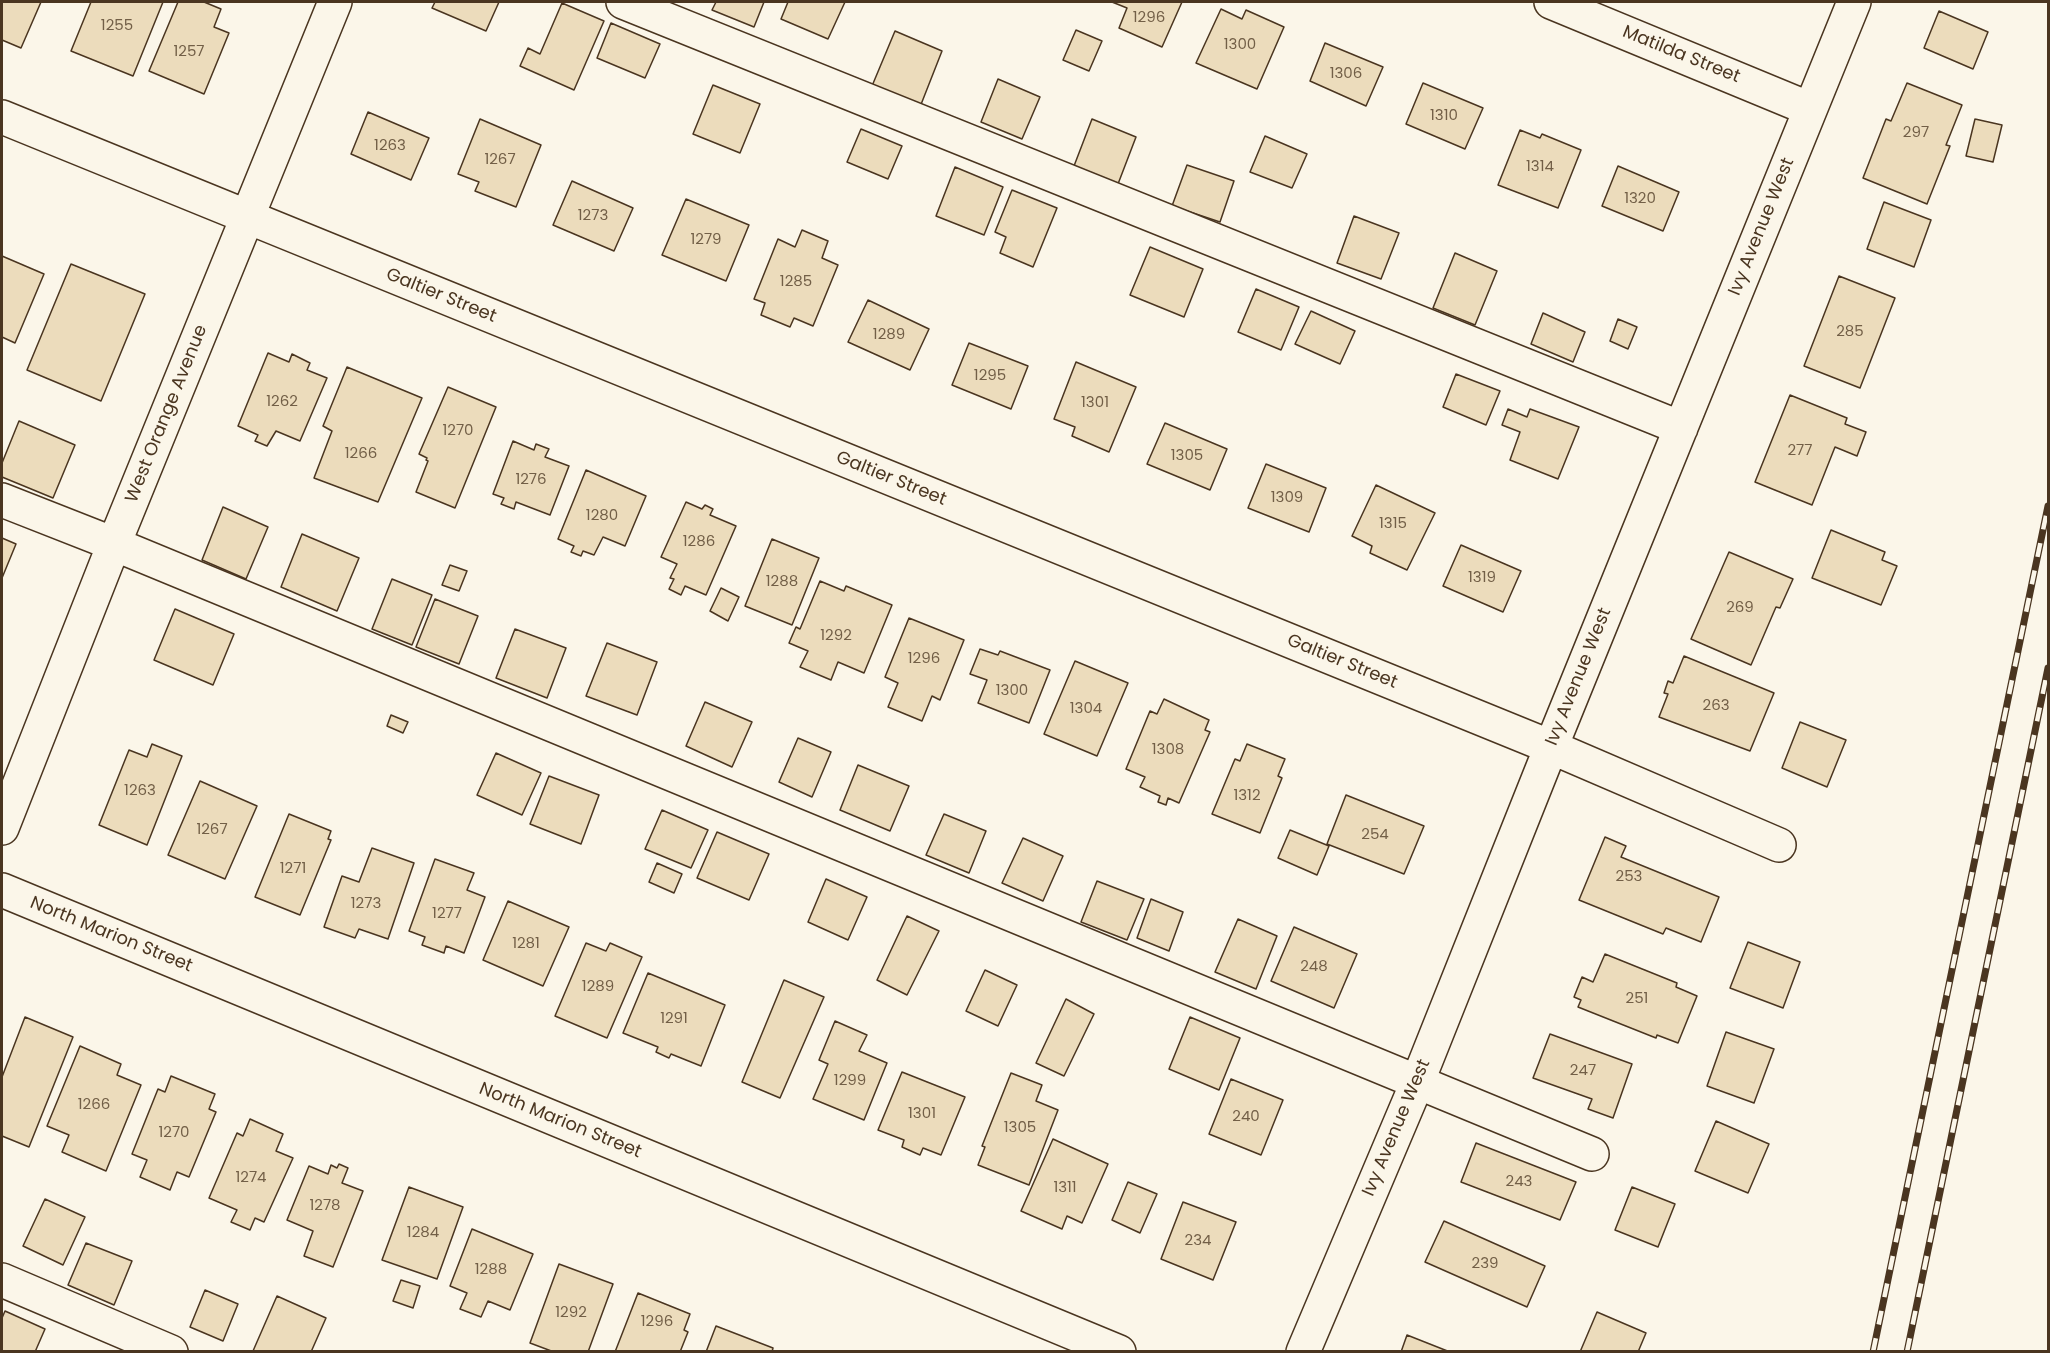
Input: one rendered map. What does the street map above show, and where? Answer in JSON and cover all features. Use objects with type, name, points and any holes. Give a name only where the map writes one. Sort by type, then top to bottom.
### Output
[{"type":"street","name":"West Orange Avenue","points":[[2,828],[114,544],[335,2]]},
{"type":"street","points":[[623,2],[1681,428]]},
{"type":"street","name":"Matilda Street","points":[[1551,2],[1810,109]]},
{"type":"street","name":"Ivy Avenue West","points":[[1303,1352],[1417,1083],[1854,2]]},
{"type":"street","name":"Galtier Street","points":[[2,117],[1551,747],[1779,845]]},
{"type":"street","points":[[2,500],[114,544],[1592,1154]]},
{"type":"street","name":"North Marion Street","points":[[2,890],[1119,1352]]},
{"type":"street","points":[[2,1280],[171,1352]]},
{"type":"building","points":[[2,2],[41,2],[21,48],[2,40]]},
{"type":"building","points":[[91,2],[163,2],[133,76],[71,51]]},
{"type":"building","points":[[178,2],[204,2],[221,9],[214,27],[229,33],[204,94],[149,71]]},
{"type":"building","points":[[435,2],[499,2],[486,31],[432,8]]},
{"type":"building","points":[[716,2],[764,2],[754,27],[712,10]]},
{"type":"building","points":[[788,2],[845,2],[828,39],[781,19]]},
{"type":"building","points":[[1112,2],[1182,2],[1162,47],[1119,28],[1127,8]]},
{"type":"building","points":[[562,3],[604,21],[574,90],[520,66],[528,48],[540,54]]},
{"type":"building","points":[[1221,9],[1242,19],[1246,10],[1284,27],[1257,89],[1196,63]]},
{"type":"building","points":[[1939,11],[1988,32],[1973,69],[1924,48]]},
{"type":"building","points":[[611,23],[660,44],[645,78],[597,58]]},
{"type":"building","points":[[1076,30],[1102,41],[1089,71],[1063,60]]},
{"type":"building","points":[[895,31],[942,51],[920,107],[872,86]]},
{"type":"building","points":[[1325,43],[1383,67],[1366,106],[1310,81]]},
{"type":"building","points":[[998,79],[1040,97],[1022,139],[981,122]]},
{"type":"building","points":[[1423,83],[1483,108],[1465,149],[1406,124]]},
{"type":"building","points":[[1907,83],[1962,105],[1946,145],[1950,146],[1927,204],[1863,178],[1886,119],[1891,121]]},
{"type":"building","points":[[713,85],[760,104],[740,153],[693,134]]},
{"type":"building","points":[[368,112],[429,138],[411,180],[351,154]]},
{"type":"building","points":[[480,119],[541,145],[516,207],[475,191],[479,182],[458,174]]},
{"type":"building","points":[[1092,119],[1136,137],[1118,184],[1074,166]]},
{"type":"building","points":[[1975,119],[2002,125],[1993,162],[1966,156]]},
{"type":"building","points":[[861,129],[902,146],[888,179],[847,162]]},
{"type":"building","points":[[1520,130],[1540,138],[1542,134],[1581,150],[1558,208],[1498,185]]},
{"type":"building","points":[[1265,136],[1307,154],[1292,188],[1250,172]]},
{"type":"building","points":[[1187,165],[1234,181],[1220,222],[1172,206]]},
{"type":"building","points":[[1618,166],[1679,192],[1663,231],[1602,206]]},
{"type":"building","points":[[955,167],[1003,187],[984,235],[936,216]]},
{"type":"building","points":[[572,181],[633,208],[614,251],[553,225]]},
{"type":"building","points":[[1012,190],[1057,208],[1033,267],[1000,253],[1006,237],[995,232]]},
{"type":"building","points":[[686,199],[749,225],[726,281],[662,255]]},
{"type":"building","points":[[1884,202],[1931,220],[1914,267],[1867,249]]},
{"type":"building","points":[[1354,216],[1399,233],[1381,279],[1337,263]]},
{"type":"building","points":[[802,230],[828,241],[822,258],[838,265],[813,326],[794,318],[790,327],[761,315],[765,303],[754,299],[778,239],[795,247]]},
{"type":"building","points":[[1150,247],[1203,269],[1184,317],[1130,295]]},
{"type":"building","points":[[1455,253],[1497,271],[1475,325],[1433,308]]},
{"type":"building","points":[[2,256],[44,274],[15,343],[2,337]]},
{"type":"building","points":[[71,264],[145,294],[101,401],[27,370]]},
{"type":"building","points":[[1839,276],[1895,298],[1860,388],[1804,366]]},
{"type":"building","points":[[1256,289],[1299,307],[1281,350],[1238,332]]},
{"type":"building","points":[[868,300],[929,329],[910,370],[848,342]]},
{"type":"building","points":[[1311,311],[1355,331],[1340,364],[1295,344]]},
{"type":"building","points":[[1543,313],[1585,332],[1573,362],[1531,344]]},
{"type":"building","points":[[1618,319],[1637,327],[1628,349],[1610,341]]},
{"type":"building","points":[[969,343],[1028,366],[1011,409],[952,385]]},
{"type":"building","points":[[268,353],[289,362],[292,354],[310,363],[307,370],[327,378],[300,441],[276,431],[267,446],[255,441],[258,435],[238,426]]},
{"type":"building","points":[[1076,362],[1136,387],[1109,452],[1072,436],[1075,427],[1054,419]]},
{"type":"building","points":[[347,367],[422,398],[378,502],[314,478],[332,431],[323,426]]},
{"type":"building","points":[[1456,374],[1500,391],[1486,425],[1443,407]]},
{"type":"building","points":[[448,387],[496,407],[455,508],[416,492],[428,461],[419,454]]},
{"type":"building","points":[[1790,395],[1847,418],[1845,424],[1866,432],[1857,456],[1835,447],[1812,505],[1755,482]]},
{"type":"building","points":[[1508,409],[1527,417],[1530,409],[1579,427],[1558,479],[1510,460],[1520,432],[1502,425]]},
{"type":"building","points":[[19,421],[75,445],[53,498],[2,477],[2,463]]},
{"type":"building","points":[[1165,423],[1227,449],[1210,490],[1147,464]]},
{"type":"building","points":[[513,441],[534,450],[536,444],[549,449],[545,457],[569,466],[550,515],[516,502],[514,509],[501,504],[504,498],[493,494]]},
{"type":"building","points":[[1266,464],[1326,488],[1309,532],[1248,508]]},
{"type":"building","points":[[586,470],[646,496],[625,546],[603,537],[594,555],[583,551],[581,556],[571,552],[574,546],[558,539]]},
{"type":"building","points":[[1376,485],[1435,513],[1407,570],[1370,553],[1372,546],[1352,536]]},
{"type":"building","points":[[686,502],[702,509],[705,505],[713,509],[710,515],[736,526],[706,595],[685,586],[681,595],[669,589],[674,579],[670,578],[677,564],[661,557]]},
{"type":"building","points":[[223,507],[268,527],[246,579],[202,560]]},
{"type":"building","points":[[1831,530],[1885,552],[1882,560],[1897,566],[1881,605],[1812,578]]},
{"type":"building","points":[[302,534],[359,558],[337,611],[281,587]]},
{"type":"building","points":[[2,538],[16,544],[2,578]]},
{"type":"building","points":[[772,539],[819,558],[792,625],[745,606]]},
{"type":"building","points":[[1461,545],[1521,571],[1503,612],[1443,586]]},
{"type":"building","points":[[1729,552],[1793,579],[1780,608],[1776,607],[1751,665],[1691,639]]},
{"type":"building","points":[[450,565],[467,571],[459,591],[442,585]]},
{"type":"building","points":[[392,579],[432,595],[412,645],[372,629]]},
{"type":"building","points":[[820,581],[844,591],[846,586],[892,605],[864,673],[838,662],[831,680],[800,667],[808,651],[789,643],[796,627],[800,629]]},
{"type":"building","points":[[721,588],[739,597],[728,621],[710,611]]},
{"type":"building","points":[[435,599],[478,616],[459,664],[416,647]]},
{"type":"building","points":[[175,609],[234,634],[213,685],[154,660]]},
{"type":"building","points":[[909,618],[964,640],[940,700],[932,696],[922,721],[888,707],[898,683],[885,677]]},
{"type":"building","points":[[515,629],[566,648],[547,698],[496,678]]},
{"type":"building","points":[[607,643],[657,662],[637,715],[586,696]]},
{"type":"building","points":[[980,649],[998,655],[1000,651],[1050,670],[1029,723],[978,703],[987,680],[970,674]]},
{"type":"building","points":[[1684,656],[1774,693],[1750,751],[1659,717],[1668,694],[1664,693],[1668,681],[1673,683]]},
{"type":"building","points":[[1075,661],[1128,683],[1097,756],[1044,734]]},
{"type":"building","points":[[1164,699],[1209,720],[1205,730],[1210,732],[1179,803],[1168,798],[1166,805],[1158,802],[1160,796],[1140,787],[1145,777],[1126,769],[1150,711],[1157,714]]},
{"type":"building","points":[[705,702],[752,722],[732,767],[686,746]]},
{"type":"building","points":[[391,715],[408,722],[403,733],[387,726]]},
{"type":"building","points":[[1800,722],[1846,740],[1827,787],[1782,768]]},
{"type":"building","points":[[798,738],[831,752],[812,797],[779,782]]},
{"type":"building","points":[[152,744],[182,756],[147,845],[99,825],[129,750],[147,757]]},
{"type":"building","points":[[1247,744],[1285,759],[1278,776],[1282,778],[1260,833],[1212,814],[1235,759],[1240,761]]},
{"type":"building","points":[[496,753],[541,773],[522,815],[477,795]]},
{"type":"building","points":[[858,765],[909,786],[890,831],[840,810]]},
{"type":"building","points":[[549,776],[599,795],[581,844],[530,824]]},
{"type":"building","points":[[200,781],[257,806],[225,879],[168,855]]},
{"type":"building","points":[[1346,795],[1424,826],[1404,874],[1327,844]]},
{"type":"building","points":[[662,810],[708,830],[691,868],[645,849]]},
{"type":"building","points":[[289,814],[331,831],[328,839],[331,840],[300,915],[255,897]]},
{"type":"building","points":[[944,814],[986,831],[969,873],[926,855]]},
{"type":"building","points":[[1290,830],[1329,846],[1317,875],[1278,858]]},
{"type":"building","points":[[717,832],[769,854],[749,900],[697,878]]},
{"type":"building","points":[[1605,837],[1626,846],[1621,857],[1719,897],[1701,942],[1666,928],[1663,934],[1579,900]]},
{"type":"building","points":[[1023,838],[1063,856],[1043,901],[1002,883]]},
{"type":"building","points":[[372,848],[414,863],[388,939],[359,929],[355,938],[324,927],[342,876],[359,882]]},
{"type":"building","points":[[435,859],[474,873],[467,890],[485,897],[464,953],[446,946],[444,953],[422,945],[425,937],[409,931]]},
{"type":"building","points":[[657,863],[682,874],[674,893],[649,882]]},
{"type":"building","points":[[826,879],[867,897],[848,940],[808,922]]},
{"type":"building","points":[[1097,881],[1144,899],[1127,940],[1081,922]]},
{"type":"building","points":[[1151,899],[1183,912],[1169,951],[1137,938]]},
{"type":"building","points":[[508,901],[569,927],[543,986],[483,960]]},
{"type":"building","points":[[907,916],[939,931],[907,995],[877,980]]},
{"type":"building","points":[[1238,919],[1277,936],[1256,989],[1215,972]]},
{"type":"building","points":[[1294,927],[1357,954],[1334,1008],[1271,981]]},
{"type":"building","points":[[1748,942],[1800,962],[1783,1008],[1730,988]]},
{"type":"building","points":[[586,943],[606,951],[610,943],[642,957],[607,1038],[555,1016]]},
{"type":"building","points":[[1605,954],[1677,983],[1676,987],[1697,996],[1678,1043],[1657,1035],[1656,1038],[1578,1007],[1581,1000],[1574,997],[1582,977],[1593,982]]},
{"type":"building","points":[[985,970],[1017,985],[998,1026],[966,1011]]},
{"type":"building","points":[[648,973],[725,1005],[701,1066],[671,1054],[669,1058],[656,1052],[658,1047],[623,1033]]},
{"type":"building","points":[[784,980],[824,997],[780,1098],[742,1082]]},
{"type":"building","points":[[1066,999],[1094,1014],[1064,1076],[1036,1063]]},
{"type":"building","points":[[25,1017],[73,1037],[29,1147],[2,1136],[2,1077]]},
{"type":"building","points":[[1190,1017],[1240,1038],[1219,1090],[1169,1069]]},
{"type":"building","points":[[835,1021],[867,1035],[859,1051],[887,1063],[864,1120],[813,1099],[828,1064],[819,1060]]},
{"type":"building","points":[[1726,1032],[1774,1049],[1754,1103],[1707,1086]]},
{"type":"building","points":[[1550,1034],[1632,1064],[1613,1118],[1588,1109],[1592,1099],[1533,1078]]},
{"type":"building","points":[[80,1046],[121,1064],[117,1075],[141,1085],[106,1171],[62,1152],[69,1135],[47,1126]]},
{"type":"building","points":[[902,1072],[965,1097],[941,1155],[923,1148],[920,1155],[902,1147],[904,1140],[878,1130]]},
{"type":"building","points":[[1011,1073],[1042,1085],[1036,1101],[1058,1110],[1029,1185],[978,1165],[985,1147],[982,1146]]},
{"type":"building","points":[[171,1076],[215,1094],[209,1109],[216,1112],[189,1177],[177,1172],[170,1190],[140,1177],[147,1160],[132,1154],[158,1089],[165,1092]]},
{"type":"building","points":[[1231,1079],[1283,1100],[1261,1155],[1209,1134]]},
{"type":"building","points":[[250,1119],[283,1134],[276,1151],[293,1158],[264,1222],[255,1218],[250,1230],[231,1222],[237,1210],[209,1198],[237,1133],[243,1136]]},
{"type":"building","points":[[1716,1121],[1769,1144],[1748,1193],[1695,1171]]},
{"type":"building","points":[[1053,1139],[1108,1164],[1082,1223],[1067,1216],[1062,1229],[1021,1211]]},
{"type":"building","points":[[1476,1143],[1576,1182],[1560,1220],[1461,1182]]},
{"type":"building","points":[[339,1164],[348,1168],[342,1183],[363,1191],[333,1267],[304,1256],[313,1231],[287,1220],[309,1166],[328,1174],[331,1165],[337,1168]]},
{"type":"building","points":[[1128,1182],[1157,1194],[1140,1233],[1112,1220]]},
{"type":"building","points":[[409,1187],[463,1207],[437,1279],[382,1260]]},
{"type":"building","points":[[1632,1187],[1675,1204],[1658,1247],[1615,1230]]},
{"type":"building","points":[[45,1199],[85,1217],[63,1265],[23,1246]]},
{"type":"building","points":[[1183,1202],[1236,1222],[1213,1280],[1161,1259]]},
{"type":"building","points":[[1444,1221],[1545,1266],[1527,1307],[1425,1262]]},
{"type":"building","points":[[472,1229],[533,1254],[510,1310],[488,1301],[481,1317],[460,1309],[467,1293],[450,1286]]},
{"type":"building","points":[[86,1243],[132,1261],[114,1305],[68,1285]]},
{"type":"building","points":[[559,1264],[613,1284],[588,1352],[554,1352],[530,1343]]},
{"type":"building","points":[[401,1280],[420,1286],[413,1308],[393,1301]]},
{"type":"building","points":[[205,1290],[238,1304],[223,1341],[190,1327]]},
{"type":"building","points":[[638,1293],[690,1314],[684,1330],[688,1332],[680,1352],[615,1352]]},
{"type":"building","points":[[277,1296],[326,1318],[311,1352],[253,1351]]},
{"type":"building","points":[[5,1311],[45,1329],[35,1352],[2,1352],[2,1318]]},
{"type":"building","points":[[1597,1312],[1646,1333],[1638,1352],[1580,1352]]},
{"type":"building","points":[[716,1326],[773,1348],[772,1352],[706,1352]]},
{"type":"building","points":[[1407,1335],[1450,1352],[1401,1352]]},
{"type":"railway","points":[[1873,1352],[2048,506]]},
{"type":"railway","points":[[1907,1352],[2048,668]]}]
